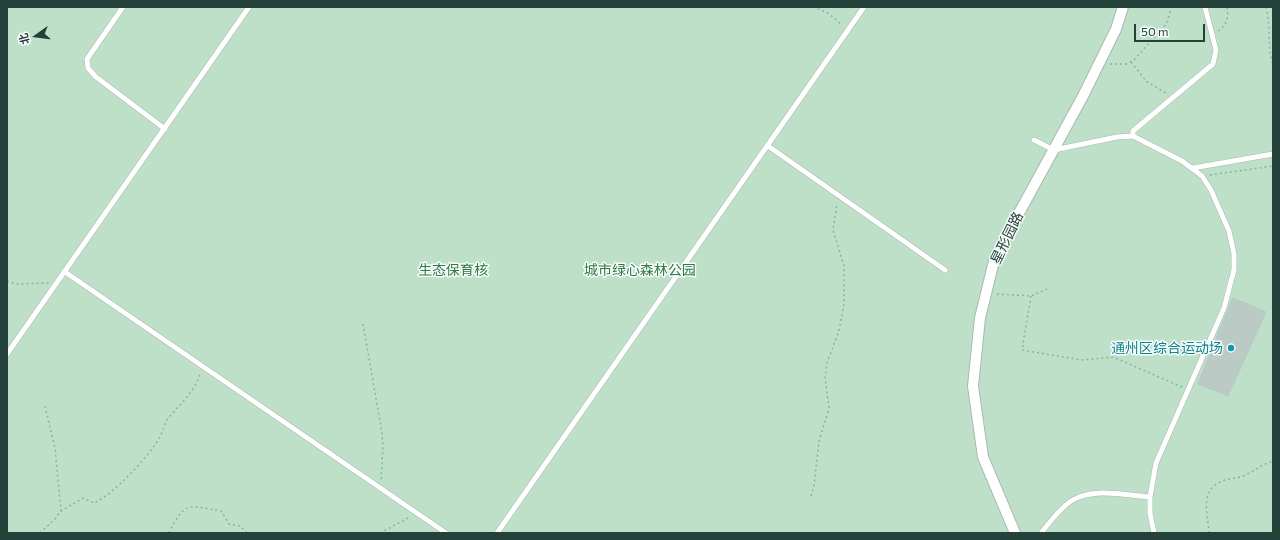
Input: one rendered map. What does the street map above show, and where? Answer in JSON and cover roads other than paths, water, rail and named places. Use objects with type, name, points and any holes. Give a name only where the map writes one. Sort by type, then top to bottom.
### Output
[{"type":"street","name":"星形园路","points":[[1015,533],[983,457],[973,386],[980,318],[995,257],[1054,150],[1116,28],[1123,7]]},
{"type":"lane","points":[[123,7],[87,58],[88,68],[96,77],[165,129]]},
{"type":"lane","points":[[7,354],[249,7]]},
{"type":"lane","points":[[497,533],[864,7]]},
{"type":"lane","points":[[1133,136],[1133,131],[1212,64],[1216,50],[1205,7]]},
{"type":"lane","points":[[1034,140],[1054,150],[1117,137],[1133,136],[1182,161],[1202,176],[1211,190],[1230,231],[1234,254],[1234,270],[1224,308],[1156,463],[1150,497],[1150,513],[1154,533]]},
{"type":"lane","points":[[768,146],[946,270]]},
{"type":"lane","points":[[1193,168],[1273,154]]},
{"type":"lane","points":[[65,272],[446,533]]},
{"type":"lane","points":[[1041,533],[1056,514],[1071,501],[1089,494],[1150,497]]},
{"type":"place","name":"通州区综合运动场","points":[[1231,348]]},
{"type":"park label","name":"生态保育核","points":[[453,270]]},
{"type":"park label","name":"城市绿心森林公园","points":[[640,270]]}]
